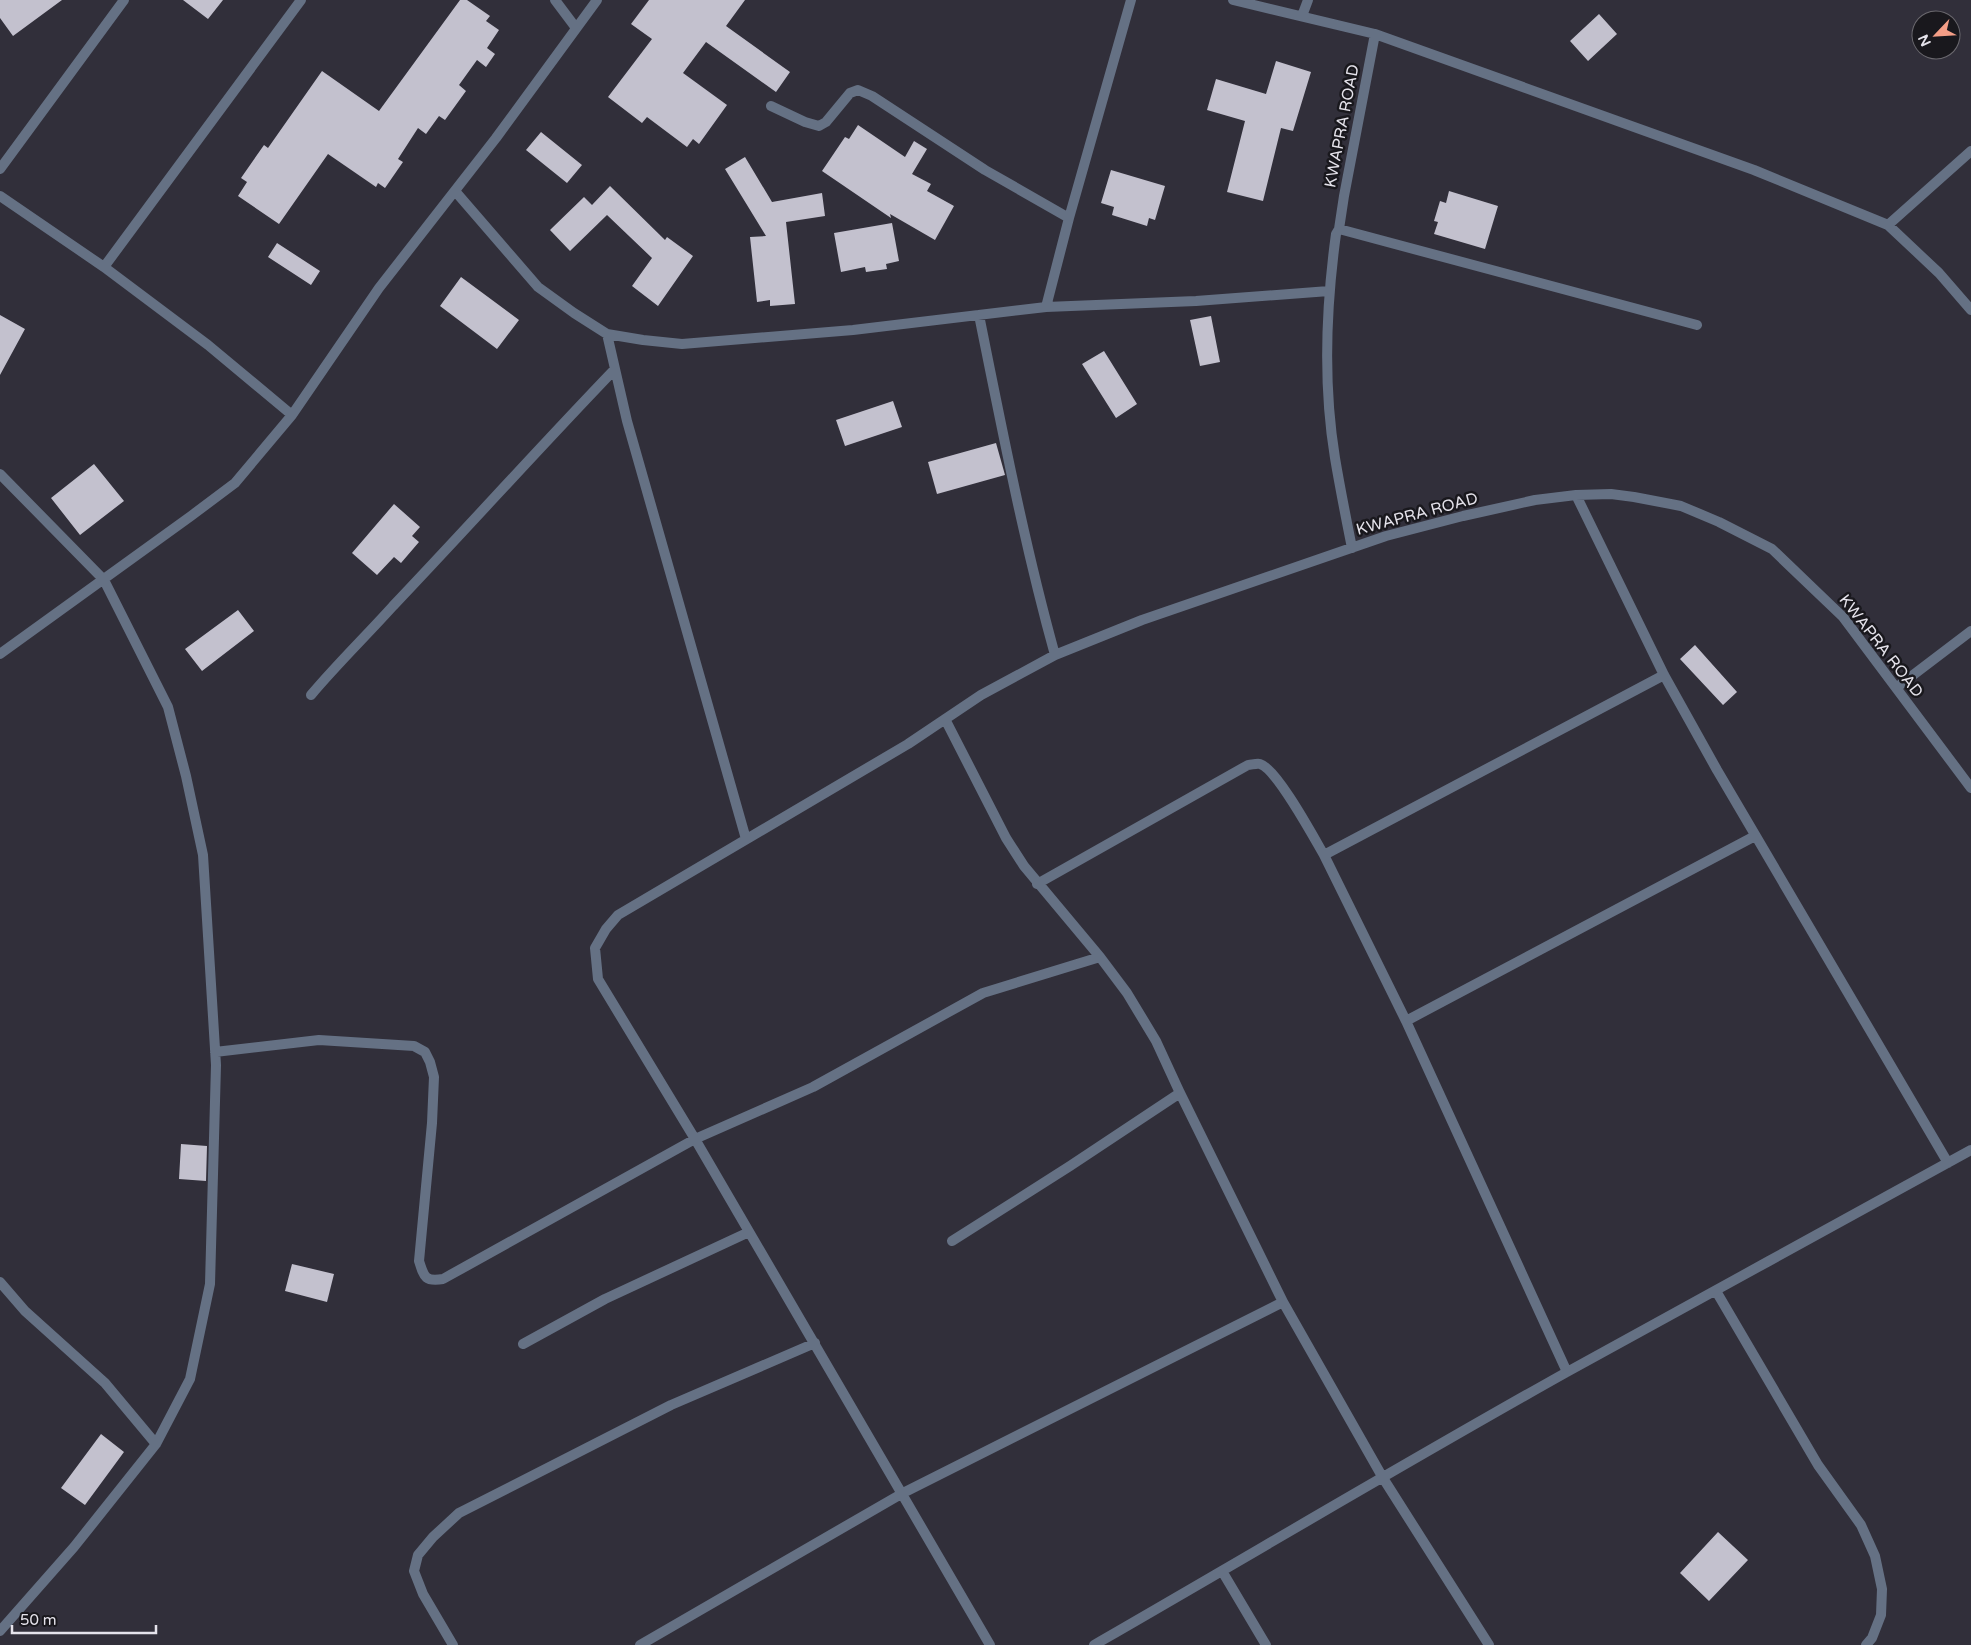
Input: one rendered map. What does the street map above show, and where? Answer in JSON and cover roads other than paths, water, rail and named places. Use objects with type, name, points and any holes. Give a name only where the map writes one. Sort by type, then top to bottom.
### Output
[{"type":"street","points":[[0,169],[124,0]]},
{"type":"street","points":[[104,266],[301,0]]},
{"type":"street","points":[[556,0],[576,28]]},
{"type":"street","points":[[0,654],[235,483],[292,415],[380,288],[496,138],[597,0]]},
{"type":"street","points":[[1046,307],[1069,218],[1131,0]]},
{"type":"street","points":[[1233,0],[1375,34],[1754,170],[1888,225],[1940,273],[1971,310]]},
{"type":"street","points":[[1302,16],[1308,0]]},
{"type":"street","name":"KWAPRA ROAD","points":[[1375,34],[1339,229],[1336,234],[1329,291],[1329,400],[1335,457],[1352,548],[1412,528],[1536,500],[1576,495],[1619,495],[1681,506],[1719,522],[1772,549],[1843,617],[1971,788]]},
{"type":"street","points":[[770,106],[805,122],[819,126],[826,122],[850,93],[858,90],[872,96],[985,170],[1069,218]]},
{"type":"street","points":[[1888,225],[1971,151]]},
{"type":"street","points":[[455,191],[538,287],[574,314],[607,334],[643,340],[682,344],[853,330],[1046,307],[1196,301],[1329,291]]},
{"type":"street","points":[[0,196],[104,266],[208,345],[292,415]]},
{"type":"street","points":[[1339,229],[1697,325]]},
{"type":"street","points":[[979,315],[1012,482],[1039,598],[1055,655]]},
{"type":"street","points":[[607,334],[628,421],[746,839]]},
{"type":"street","points":[[311,695],[344,657],[393,607],[615,368]]},
{"type":"street","points":[[0,474],[104,580],[168,707],[186,776],[203,855],[215,1052],[210,1284],[190,1379],[156,1444],[74,1547],[0,1631]]},
{"type":"street","points":[[1576,495],[1664,675],[1755,836],[1948,1163]]},
{"type":"street","points":[[990,1645],[815,1343],[598,979],[594,948],[618,915],[908,744],[981,695],[1055,655],[1142,620],[1352,548]]},
{"type":"street","points":[[1896,688],[1971,631]]},
{"type":"street","points":[[1324,855],[1664,675]]},
{"type":"street","points":[[945,719],[1006,838],[1038,884],[1128,992],[1156,1041],[1283,1302],[1384,1478],[1489,1645]]},
{"type":"street","points":[[1038,884],[1248,765],[1260,764],[1270,772],[1292,802],[1324,855],[1406,1021],[1567,1372]]},
{"type":"street","points":[[1406,1021],[1755,836]]},
{"type":"street","points":[[215,1052],[319,1040],[414,1046],[425,1052],[434,1076],[432,1123],[419,1261],[427,1279],[434,1281],[443,1279],[695,1140],[812,1087],[983,992],[1100,957]]},
{"type":"street","points":[[952,1241],[1180,1093]]},
{"type":"street","points":[[1094,1645],[1288,1531],[1567,1372],[1971,1150]]},
{"type":"street","points":[[523,1344],[605,1299],[749,1232]]},
{"type":"street","points":[[0,1282],[25,1310],[105,1383],[156,1444]]},
{"type":"street","points":[[1716,1291],[1818,1465],[1861,1525],[1875,1556],[1882,1589],[1881,1615],[1872,1638],[1866,1645]]},
{"type":"street","points":[[640,1645],[903,1493],[1283,1302]]},
{"type":"street","points":[[453,1645],[423,1594],[414,1571],[418,1554],[459,1512],[671,1405],[815,1343]]},
{"type":"street","points":[[1222,1571],[1266,1645]]}]
